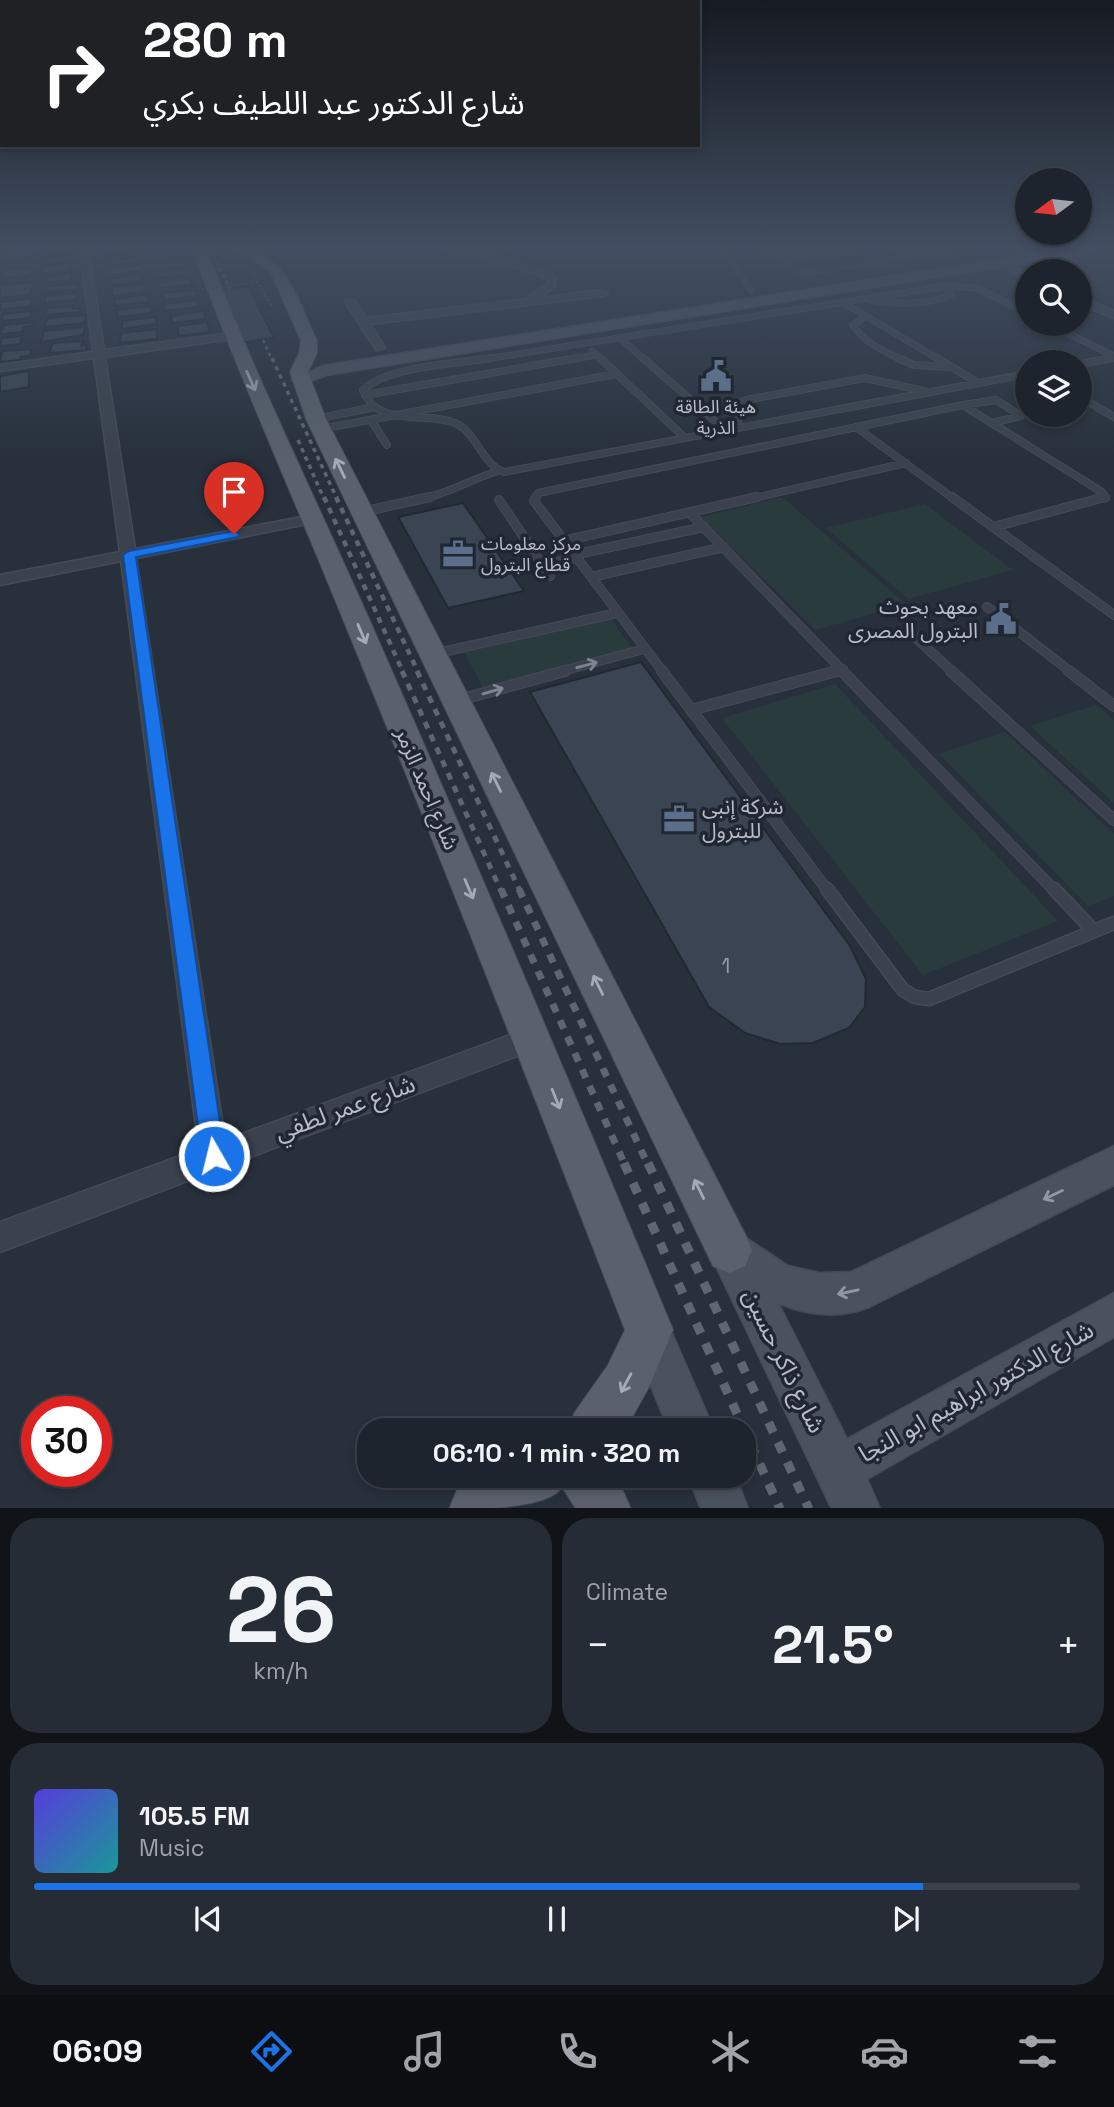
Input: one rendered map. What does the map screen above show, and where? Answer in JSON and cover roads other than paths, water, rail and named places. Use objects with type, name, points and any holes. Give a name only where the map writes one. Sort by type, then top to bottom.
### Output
[{"type":"main road","name":"شارع احمد الزمر","points":[[225,319],[532,1039],[649,1331]]},
{"type":"main road","points":[[299,319],[309,341],[303,369],[319,424],[729,1250],[768,1280],[790,1289],[834,1295],[854,1292],[1114,1165]]},
{"type":"main road","points":[[303,369],[583,319]]},
{"type":"main road","points":[[303,369],[322,371],[384,354],[629,319]]},
{"type":"main road","points":[[344,593],[396,581]]},
{"type":"main road","name":"شارع ذاكر حسين","points":[[729,1250],[857,1508]]},
{"type":"main road","name":"شارع الدكتور ابراهيم ابو النجا","points":[[837,1470],[1114,1314]]},
{"type":"main road","points":[[602,1418],[619,1395],[649,1331]]},
{"type":"main road","points":[[649,1331],[687,1418]]},
{"type":"main road","points":[[476,1508],[515,1488]]},
{"type":"main road","points":[[594,1488],[604,1508]]},
{"type":"main road","points":[[717,1488],[725,1508]]},
{"type":"street","points":[[95,319],[214,1156]]},
{"type":"street","points":[[360,319],[384,354]]},
{"type":"street","points":[[362,322],[382,319]]},
{"type":"street","points":[[0,368],[231,336]]},
{"type":"street","points":[[0,580],[312,519]]},
{"type":"street","name":"شارع عمر لطفي","points":[[0,1237],[532,1039]]},
{"type":"lane","points":[[498,471],[468,432],[456,424],[407,419],[390,414],[374,407],[365,395],[366,385],[382,376],[740,319]]},
{"type":"lane","points":[[861,319],[853,325],[854,331],[900,360],[915,365],[952,367]]},
{"type":"lane","points":[[872,319],[978,383]]},
{"type":"lane","points":[[1073,336],[1114,357]]},
{"type":"lane","points":[[621,339],[724,429]]},
{"type":"lane","points":[[584,344],[684,437]]},
{"type":"lane","points":[[365,395],[596,355]]},
{"type":"lane","points":[[1092,362],[1114,357]]},
{"type":"lane","points":[[319,424],[371,420],[390,414],[616,374]]},
{"type":"lane","points":[[362,512],[443,494],[498,471],[511,472],[724,429],[1015,376]]},
{"type":"lane","points":[[738,427],[738,404],[742,401],[861,378],[879,379],[928,392]]},
{"type":"lane","points":[[992,423],[1021,416],[996,400],[963,405],[538,493],[534,501],[903,990],[915,997],[929,999],[940,996],[1114,923]]},
{"type":"lane","points":[[1092,404],[1114,416]]},
{"type":"lane","points":[[963,405],[1102,492],[1106,498],[993,527]]},
{"type":"lane","points":[[319,424],[374,407]]},
{"type":"lane","points":[[371,420],[387,445]]},
{"type":"lane","points":[[856,427],[1114,615]]},
{"type":"lane","points":[[563,541],[906,463]]},
{"type":"lane","points":[[499,500],[550,576]]},
{"type":"lane","points":[[690,513],[1094,931]]},
{"type":"lane","points":[[543,565],[704,527]]},
{"type":"lane","points":[[590,578],[724,547]]},
{"type":"lane","points":[[986,607],[1114,706]]},
{"type":"lane","points":[[432,654],[617,613]]},
{"type":"lane","points":[[907,630],[1114,820]]},
{"type":"lane","points":[[456,701],[645,649]]},
{"type":"lane","points":[[691,710],[842,669]]},
{"type":"railway","points":[[263,340],[272,360]]},
{"type":"railway","points":[[272,358],[337,499]]},
{"type":"railway","points":[[298,440],[324,499]]},
{"type":"railway","points":[[324,497],[403,672]]},
{"type":"railway","points":[[336,497],[418,672]]},
{"type":"railway","points":[[402,671],[501,891]]},
{"type":"railway","points":[[417,671],[520,891]]},
{"type":"railway","points":[[501,889],[625,1165]]},
{"type":"railway","points":[[519,889],[648,1165]]},
{"type":"railway","points":[[624,1163],[780,1508]]},
{"type":"railway","points":[[648,1163],[809,1508]]},
{"type":"place","name":"هيئة الطاقة الذرية","points":[[716,376]]},
{"type":"place","name":"مركز معلومات قطاع البترول","points":[[458,554]]},
{"type":"place","name":"معهد بحوث البترول المصرى","points":[[1001,619]]},
{"type":"place","name":"شركة إنبى للبترول","points":[[679,819]]}]
